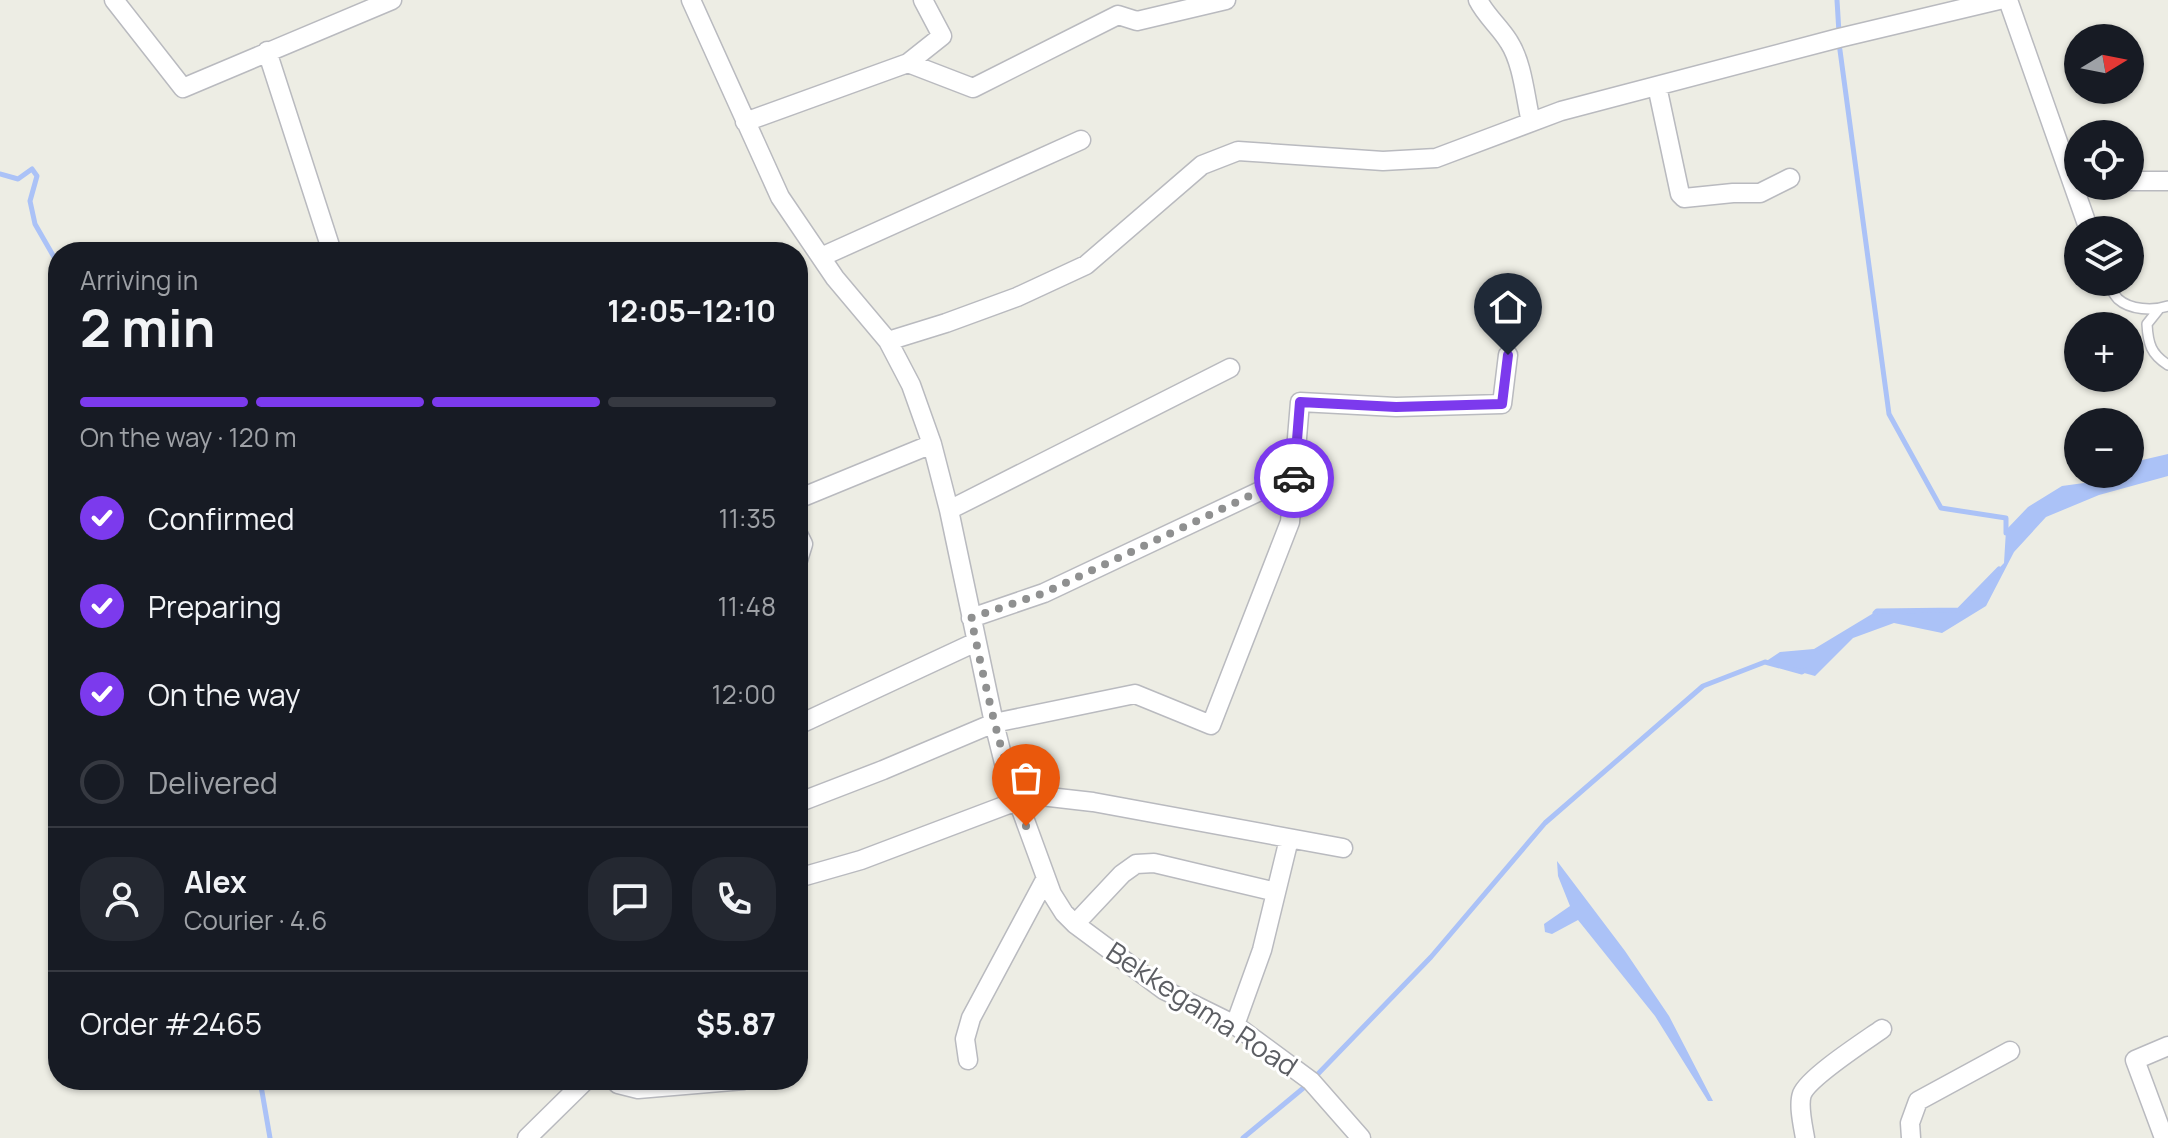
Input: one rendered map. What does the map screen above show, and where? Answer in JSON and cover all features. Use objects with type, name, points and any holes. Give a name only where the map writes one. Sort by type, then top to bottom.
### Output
[{"type":"street","points":[[114,0],[183,88],[392,0]]},
{"type":"street","name":"Bekkegama Road","points":[[691,0],[780,197],[835,278],[888,341],[911,385],[932,444],[949,510],[994,723],[1016,797],[1052,894],[1075,924],[1164,990],[1235,1025],[1311,1081],[1361,1138]]},
{"type":"street","points":[[745,122],[908,63],[942,36],[923,0]]},
{"type":"street","points":[[908,63],[973,88],[1118,15],[1137,21],[1226,0]]},
{"type":"street","points":[[1478,0],[1510,43],[1531,122]]},
{"type":"street","points":[[888,341],[1017,297],[1086,265],[1202,165],[1238,151],[1383,161],[1436,158],[1561,111],[1839,38],[1999,0]]},
{"type":"street","points":[[2008,0],[2064,150]]},
{"type":"street","points":[[267,51],[329,242]]},
{"type":"street","points":[[1657,86],[1680,194],[1684,198],[1760,193],[1790,178]]},
{"type":"street","points":[[821,257],[1081,140]]},
{"type":"street","points":[[2144,181],[2168,181]]},
{"type":"street","points":[[808,799],[994,723],[1135,694],[1211,725],[1290,522],[1300,402],[1396,407],[1502,404],[1508,355]]},
{"type":"street","points":[[949,510],[1230,368]]},
{"type":"street","points":[[808,495],[932,444]]},
{"type":"street","points":[[971,618],[1044,593],[1277,483],[1295,478]]},
{"type":"street","points":[[808,720],[976,642]]},
{"type":"street","points":[[808,875],[861,860],[1016,797],[1093,802],[1343,848]]},
{"type":"street","points":[[1235,1025],[1262,950],[1289,839]]},
{"type":"street","points":[[1075,924],[1122,874],[1136,864],[1154,863],[1276,892]]},
{"type":"street","points":[[968,1060],[965,1039],[971,1018],[1046,878]]},
{"type":"street","points":[[1805,1138],[1801,1117],[1802,1093],[1817,1077],[1882,1029]]},
{"type":"street","points":[[2164,1138],[2135,1060],[2168,1046]]},
{"type":"street","points":[[1911,1138],[1910,1123],[1918,1101],[2010,1051]]},
{"type":"street","points":[[527,1138],[576,1090]]},
{"type":"lane","points":[[2116,296],[2138,308],[2164,307]]},
{"type":"lane","points":[[2164,307],[2147,324],[2148,339],[2156,357],[2168,365]]},
{"type":"water","points":[[2168,454],[2168,476],[2144,483],[2144,460]]},
{"type":"water","points":[[2062,486],[2124,488],[2046,517],[2014,552],[1986,606],[1942,633],[1894,623],[1853,638],[1815,676],[1765,662],[1780,652],[1814,649],[1877,611],[1959,610],[2004,563],[2006,530],[2028,507]]},
{"type":"water","points":[[1557,861],[1625,951],[1669,1016],[1713,1101],[1708,1101],[1655,1016],[1578,920],[1552,934],[1545,932],[1544,924],[1570,906],[1558,876]]},
{"type":"waterway","points":[[1837,0],[1839,33]]},
{"type":"waterway","points":[[1839,43],[1889,414],[1941,508],[2006,518],[2006,533]]},
{"type":"waterway","points":[[0,174],[18,179],[32,169],[37,176],[30,201],[35,224],[48,247]]},
{"type":"waterway","points":[[1875,613],[1959,610],[1999,569]]},
{"type":"waterway","points":[[1314,1078],[1431,957],[1545,823],[1703,686],[1765,662],[1802,672],[1805,670]]},
{"type":"waterway","points":[[1243,1138],[1307,1085]]},
{"type":"waterway","points":[[262,1090],[270,1138]]},
{"type":"way so far","points":[[1026,826],[1004,763],[971,618],[1044,593],[1277,483],[1294,478]]},
{"type":"route","points":[[1294,478],[1300,402],[1396,407],[1502,404],[1508,355]]}]
